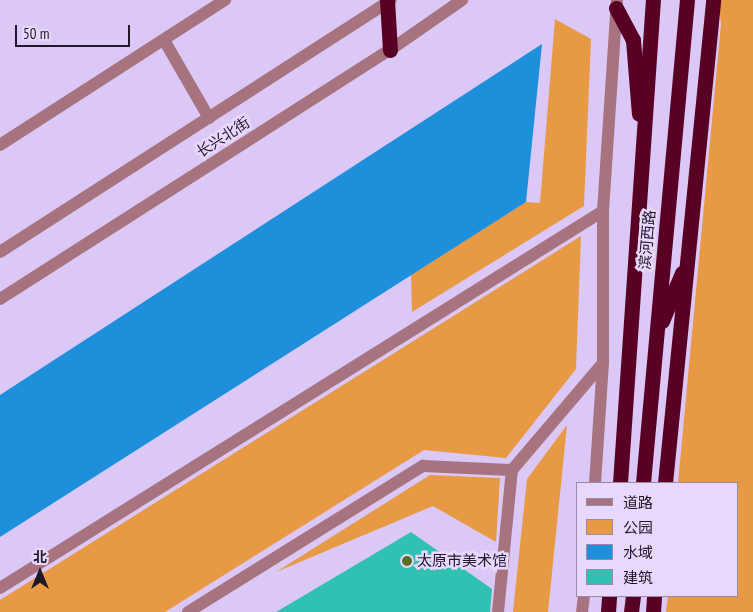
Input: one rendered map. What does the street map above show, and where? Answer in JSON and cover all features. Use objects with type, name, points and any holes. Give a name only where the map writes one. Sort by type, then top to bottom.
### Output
[{"type":"highway","name":"滨河西路","points":[[620,482],[652,0]]},
{"type":"highway","name":"滨河西路","points":[[643,482],[687,0]]},
{"type":"highway","points":[[664,482],[714,0]]},
{"type":"highway","points":[[388,1],[390,50]]},
{"type":"highway","points":[[612,3],[633,40],[642,160]]},
{"type":"highway","points":[[656,336],[688,256]]},
{"type":"highway","points":[[649,417],[664,482]]},
{"type":"highway","points":[[608,612],[609,597]]},
{"type":"highway","points":[[631,612],[633,597]]},
{"type":"highway","points":[[653,612],[654,597]]},
{"type":"street","points":[[0,144],[225,0]]},
{"type":"street","name":"长兴北街","points":[[0,298],[390,50],[462,0]]},
{"type":"street","name":"长兴北街","points":[[0,252],[388,1]]},
{"type":"street","points":[[594,482],[603,363],[603,211],[612,3]]},
{"type":"street","points":[[164,40],[209,118]]},
{"type":"street","points":[[0,588],[603,211]]},
{"type":"street","points":[[498,612],[512,470],[603,363]]},
{"type":"street","points":[[188,612],[423,466],[512,470]]},
{"type":"street","points":[[582,612],[584,597]]},
{"type":"green space","points":[[718,0],[753,0],[753,612],[666,612],[668,597],[738,597],[738,482],[678,482],[721,24]]},
{"type":"green space","points":[[555,19],[591,39],[584,206],[412,312],[411,275],[526,202],[540,203]]},
{"type":"green space","points":[[581,236],[576,369],[506,458],[424,450],[165,612],[0,612],[0,600]]},
{"type":"green space","points":[[567,425],[548,612],[513,612],[527,479]]},
{"type":"green space","points":[[430,475],[500,478],[496,542],[433,506],[276,572]]},
{"type":"water","points":[[542,44],[526,202],[0,537],[0,395]]},
{"type":"building","name":"太原市美术馆","points":[[411,532],[492,589],[490,612],[276,612]]},
{"type":"place","name":"太原市美术馆","points":[[407,561]]}]
